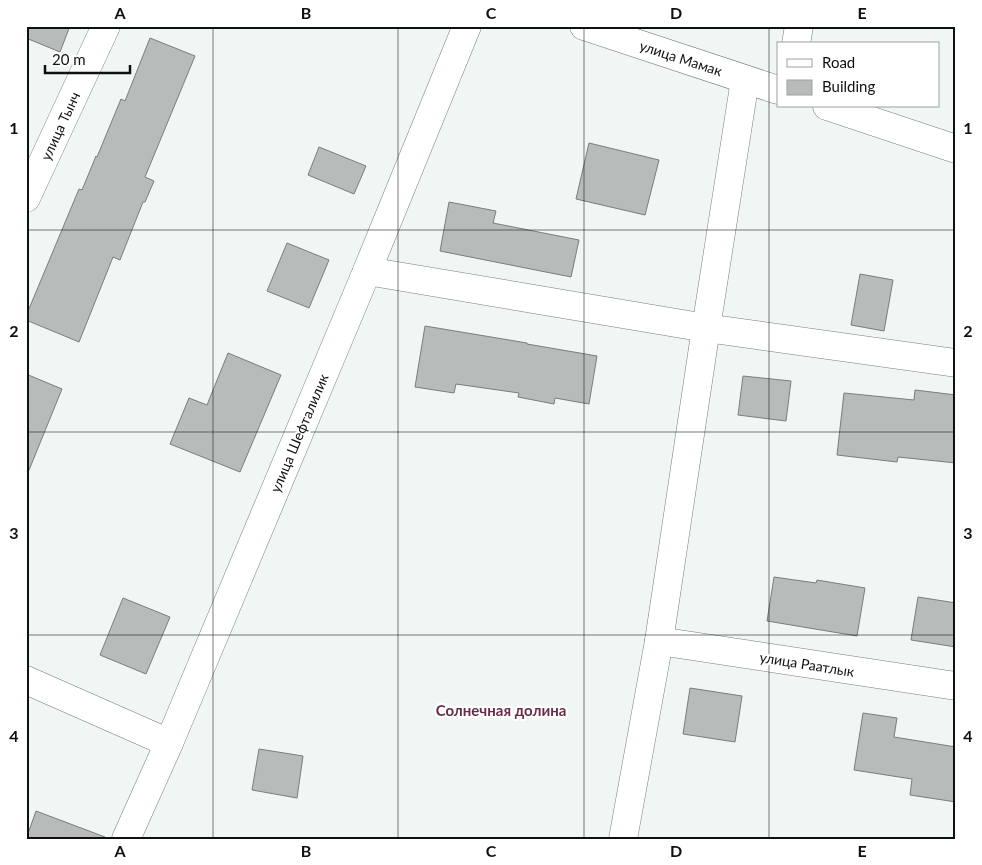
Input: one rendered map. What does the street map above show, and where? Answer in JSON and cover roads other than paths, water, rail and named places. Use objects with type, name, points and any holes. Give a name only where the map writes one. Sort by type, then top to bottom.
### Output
[{"type":"street","name":"улица Тынч","points":[[26,198],[106,26]]},
{"type":"street","name":"улица Шефталилик","points":[[126,839],[169,743],[367,271],[467,26]]},
{"type":"street","name":"улица Мамак","points":[[584,26],[777,90]]},
{"type":"street","points":[[796,42],[799,26]]},
{"type":"street","points":[[623,839],[658,641],[745,80]]},
{"type":"street","points":[[833,108],[956,149]]},
{"type":"street","points":[[367,271],[706,328],[956,363]]},
{"type":"street","name":"улица Раатлык","points":[[658,641],[956,686]]},
{"type":"street","points":[[26,680],[169,743]]},
{"type":"district","name":"Солнечная долина","points":[[501,710]]}]
